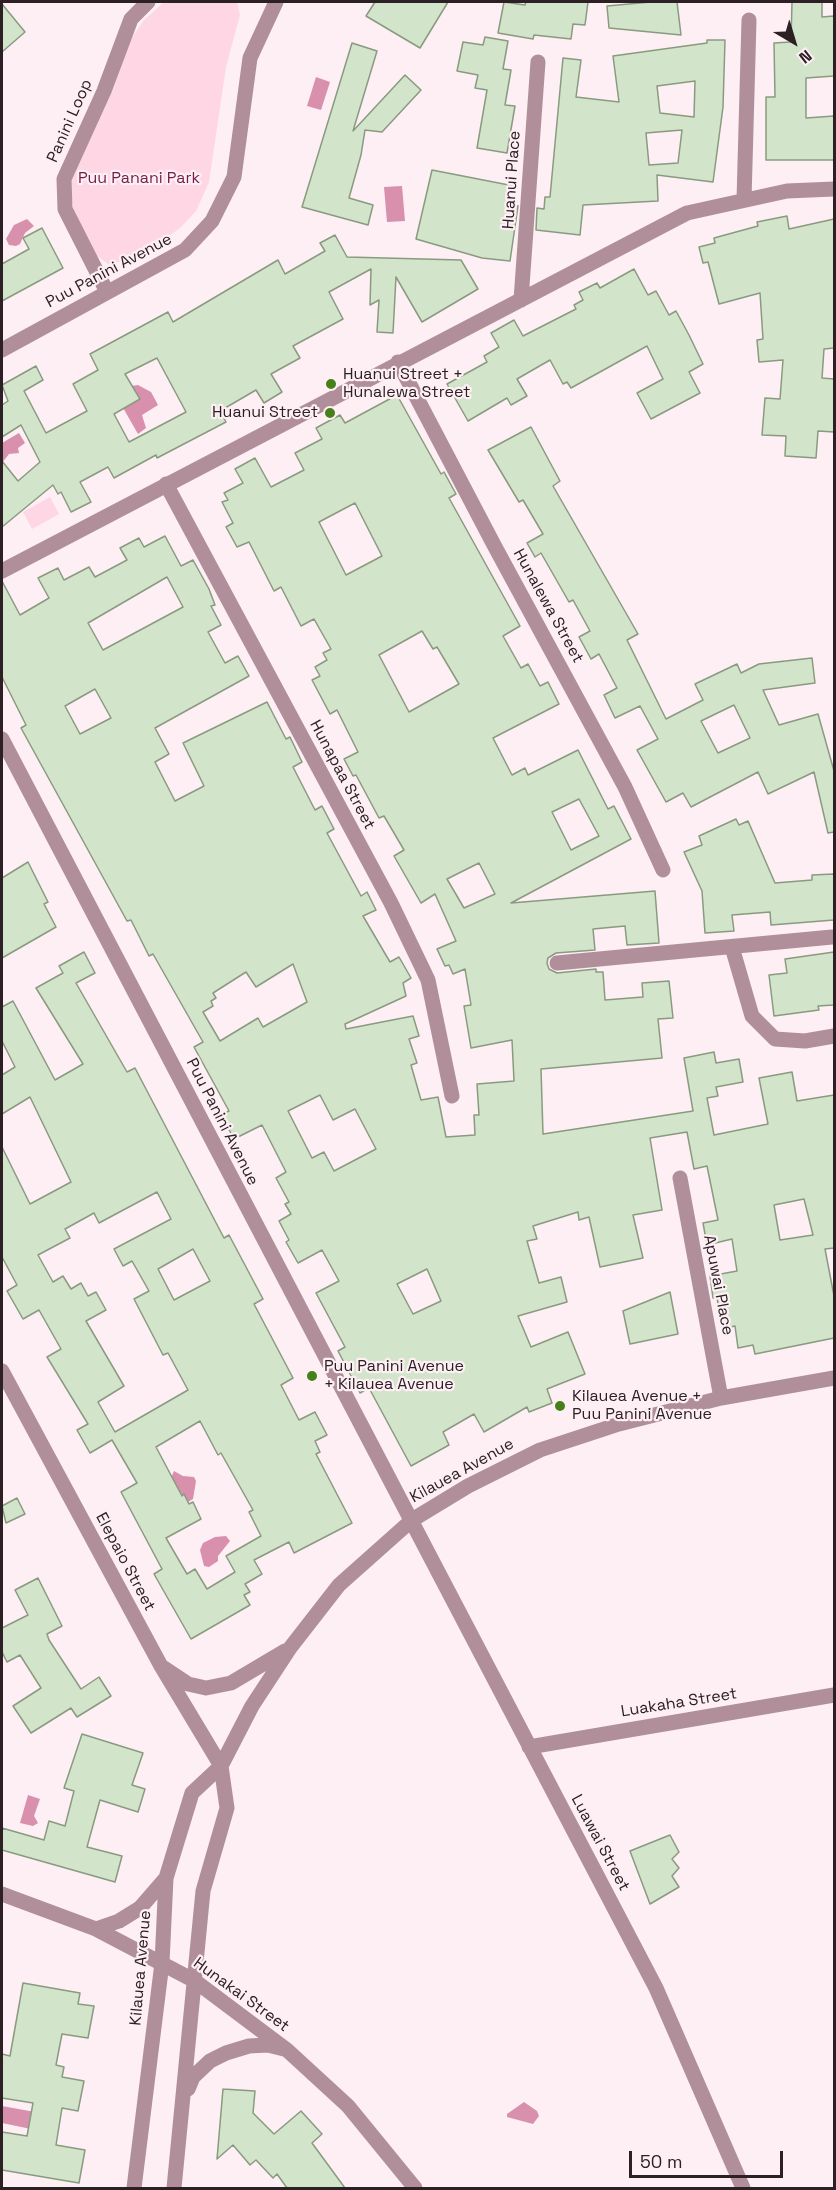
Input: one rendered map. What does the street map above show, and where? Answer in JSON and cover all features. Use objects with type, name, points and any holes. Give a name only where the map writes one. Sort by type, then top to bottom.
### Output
[{"type":"street","name":"Panini Loop","points":[[107,292],[65,209],[64,179],[104,91],[131,20],[148,2]]},
{"type":"street","name":"Puu Panini Avenue","points":[[2,350],[185,250],[212,221],[234,177],[250,58],[273,3]]},
{"type":"street","points":[[744,200],[749,20]]},
{"type":"street","name":"Huanui Place","points":[[521,300],[538,62]]},
{"type":"street","points":[[2,571],[398,362],[687,213],[787,191],[834,189]]},
{"type":"street","name":"Hunalewa Street","points":[[398,362],[494,546],[620,777],[663,870]]},
{"type":"street","name":"Hunapaa Street","points":[[166,484],[391,903],[428,981],[452,1096]]},
{"type":"street","name":"Puu Panini Avenue","points":[[2,739],[319,1349],[412,1520]]},
{"type":"street","points":[[557,963],[832,937]]},
{"type":"street","points":[[732,947],[752,1016],[775,1039],[805,1041],[834,1036]]},
{"type":"street","name":"Apuwai Place","points":[[680,1178],[721,1398]]},
{"type":"street","name":"Elepaio Street","points":[[2,1371],[160,1666],[221,1766]]},
{"type":"street","name":"Kilauea Avenue","points":[[134,2188],[162,1963],[166,1878],[192,1793],[221,1766],[252,1706],[290,1648],[339,1585],[412,1520],[468,1485],[540,1450],[619,1424],[721,1398],[834,1378]]},
{"type":"street","name":"Luawai Street","points":[[412,1520],[656,1988],[743,2188]]},
{"type":"street","points":[[160,1666],[188,1684],[206,1688],[231,1683],[290,1648]]},
{"type":"street","name":"Luakaha Street","points":[[529,1747],[834,1695]]},
{"type":"street","points":[[174,2188],[203,1891],[227,1808],[221,1766]]},
{"type":"street","points":[[96,1929],[119,1921],[140,1908],[166,1878]]},
{"type":"street","name":"Hunakai Street","points":[[2,1894],[96,1929],[195,1981],[287,2050],[348,2106],[415,2188]]},
{"type":"street","points":[[184,2098],[192,2077],[226,2053],[249,2046],[268,2045],[287,2050]]},
{"type":"green space","name":"Puu Panani Park","points":[[164,2],[237,2],[240,15],[226,67],[209,182],[196,211],[180,228],[146,252],[125,261],[108,264],[96,255],[82,230],[73,207],[69,183],[114,87],[129,42],[144,20]]},
{"type":"green space","points":[[50,497],[59,514],[32,529],[23,512]]},
{"type":"shaded area","points":[[316,77],[330,82],[321,110],[307,106]]},
{"type":"shaded area","points":[[402,186],[405,221],[387,222],[384,187]]},
{"type":"shaded area","points":[[27,219],[34,226],[25,233],[20,244],[9,245],[6,239],[14,225]]},
{"type":"shaded area","points":[[138,385],[151,392],[158,405],[142,415],[146,428],[138,434],[114,392],[118,388]]},
{"type":"shaded area","points":[[19,433],[25,443],[18,448],[19,453],[9,454],[2,463],[2,443]]},
{"type":"shaded area","points":[[174,1471],[183,1476],[194,1477],[196,1481],[193,1499],[188,1502],[182,1500],[171,1478]]},
{"type":"shaded area","points":[[226,1536],[230,1541],[218,1556],[218,1561],[209,1567],[204,1566],[200,1550],[203,1543],[215,1537]]},
{"type":"shaded area","points":[[28,1795],[40,1799],[34,1816],[38,1823],[33,1826],[20,1823]]},
{"type":"shaded area","points":[[524,2102],[537,2111],[539,2116],[533,2124],[507,2117],[507,2114]]},
{"type":"shaded area","points":[[2,2106],[35,2112],[31,2129],[2,2123]]},
{"type":"building","points":[[375,2],[448,2],[420,48],[366,16]]},
{"type":"building","points":[[504,2],[525,5],[526,2],[588,2],[585,25],[573,24],[571,39],[534,35],[533,39],[498,33]]},
{"type":"building","points":[[677,2],[681,35],[609,28],[607,6]]},
{"type":"building","points":[[792,2],[822,2],[822,17],[834,16],[834,76],[806,78],[806,118],[834,116],[834,160],[766,160],[766,97],[775,97],[774,43],[791,42]]},
{"type":"building","points":[[2,4],[25,32],[2,52]]},
{"type":"building","points":[[485,37],[508,41],[503,69],[511,70],[505,105],[515,106],[507,153],[477,148],[487,90],[475,88],[478,75],[457,71],[463,42],[483,45]]},
{"type":"building","points":[[707,40],[725,40],[723,107],[713,182],[657,175],[658,201],[583,205],[580,235],[536,230],[537,208],[544,209],[545,197],[550,197],[563,58],[581,60],[576,97],[619,102],[613,56],[707,43]],"holes":[[[695,81],[694,117],[660,113],[657,86]],[[682,130],[678,163],[649,165],[646,133]]]},
{"type":"building","points":[[352,43],[377,51],[353,131],[405,75],[421,90],[382,132],[365,130],[361,155],[349,198],[373,205],[368,225],[302,207]]},
{"type":"building","points":[[432,170],[514,186],[510,205],[518,206],[510,261],[482,258],[416,239]]},
{"type":"building","points":[[787,216],[789,229],[834,219],[834,348],[824,349],[822,378],[834,379],[834,432],[818,431],[816,458],[785,456],[786,436],[762,435],[765,398],[780,399],[783,360],[759,362],[757,340],[763,339],[760,293],[719,304],[708,262],[703,263],[699,247],[715,243],[714,238],[758,226],[757,222]]},
{"type":"building","points":[[42,228],[63,268],[2,301],[2,264],[29,249],[23,238]]},
{"type":"building","points":[[335,235],[347,257],[461,260],[478,289],[422,322],[396,277],[393,333],[377,332],[379,300],[370,305],[371,269],[329,292],[343,319],[293,346],[300,358],[271,374],[282,392],[264,403],[256,390],[220,411],[226,422],[114,478],[108,467],[80,482],[91,502],[71,512],[61,492],[58,494],[53,485],[2,527],[2,461],[18,481],[40,462],[21,425],[2,437],[2,405],[8,401],[2,385],[36,366],[43,380],[24,391],[46,433],[87,411],[73,384],[98,370],[90,354],[168,312],[173,322],[278,260],[285,274],[325,251],[320,243]],"holes":[[[157,358],[186,412],[129,442],[114,414],[140,399],[125,374]]]},
{"type":"building","points":[[634,269],[648,295],[656,291],[669,315],[676,311],[689,335],[703,364],[689,372],[700,393],[651,419],[637,393],[663,379],[647,346],[571,388],[567,382],[563,384],[550,360],[517,379],[527,396],[511,405],[507,398],[468,421],[447,384],[487,362],[484,356],[499,347],[491,333],[514,320],[523,336],[576,309],[574,305],[583,300],[579,292],[597,283],[600,288]]},
{"type":"building","points":[[397,395],[441,474],[444,472],[456,494],[449,498],[520,626],[503,636],[521,668],[528,664],[540,686],[548,682],[559,704],[493,738],[512,775],[525,768],[528,775],[578,750],[608,809],[614,806],[631,839],[511,903],[655,891],[659,943],[627,945],[625,926],[593,929],[595,950],[556,953],[548,958],[547,963],[549,969],[557,973],[596,969],[596,972],[603,972],[605,1000],[643,997],[642,983],[669,981],[673,1018],[658,1019],[662,1058],[541,1069],[543,1134],[693,1111],[684,1058],[714,1052],[716,1063],[739,1059],[743,1082],[716,1087],[718,1096],[707,1098],[714,1135],[768,1124],[759,1078],[792,1072],[797,1101],[834,1095],[834,1248],[825,1249],[834,1296],[834,1338],[755,1354],[753,1345],[738,1348],[735,1326],[723,1329],[717,1298],[713,1298],[710,1276],[737,1271],[732,1239],[707,1245],[703,1223],[718,1220],[707,1166],[694,1169],[687,1132],[650,1138],[662,1210],[633,1215],[643,1258],[600,1267],[589,1217],[579,1220],[578,1212],[533,1226],[537,1239],[527,1241],[539,1283],[561,1277],[567,1302],[518,1316],[531,1347],[568,1332],[585,1374],[547,1389],[552,1403],[529,1412],[527,1407],[484,1432],[474,1414],[443,1432],[449,1445],[411,1466],[369,1388],[360,1393],[338,1351],[345,1347],[316,1293],[339,1281],[322,1250],[298,1263],[286,1242],[289,1240],[279,1221],[291,1214],[285,1204],[289,1202],[276,1178],[286,1172],[262,1125],[234,1139],[221,1115],[229,1111],[194,1047],[203,1042],[153,954],[149,956],[131,920],[127,921],[21,728],[26,725],[2,677],[2,581],[20,615],[49,598],[38,578],[58,568],[64,580],[89,567],[95,577],[127,560],[120,548],[139,538],[144,547],[165,536],[181,566],[193,560],[209,589],[215,605],[211,606],[221,625],[208,632],[225,663],[238,656],[249,676],[155,728],[169,754],[155,762],[175,801],[204,786],[183,743],[267,702],[286,739],[290,737],[302,762],[293,767],[315,810],[322,806],[334,829],[327,833],[361,896],[367,892],[376,910],[363,916],[390,962],[399,957],[411,978],[403,983],[406,996],[345,1024],[346,1029],[413,1016],[419,1036],[409,1039],[417,1063],[411,1065],[421,1100],[438,1097],[446,1137],[475,1135],[474,1115],[479,1115],[477,1084],[514,1081],[512,1040],[471,1048],[464,1006],[471,1005],[465,969],[453,974],[449,965],[445,966],[437,949],[456,941],[435,894],[421,903],[394,856],[404,850],[384,816],[379,818],[356,775],[353,776],[344,759],[358,752],[337,710],[330,714],[312,680],[320,676],[315,667],[327,660],[323,653],[331,649],[314,619],[301,626],[281,587],[274,591],[249,542],[237,547],[226,527],[233,523],[222,502],[228,500],[224,493],[243,483],[235,469],[255,458],[271,487],[304,470],[295,453],[322,439],[316,428],[340,415],[345,423]],"holes":[[[355,503],[382,556],[346,575],[319,522]],[[167,577],[183,607],[103,650],[88,623]],[[422,631],[433,649],[437,647],[459,684],[409,712],[379,655]],[[95,689],[111,718],[80,734],[65,706]],[[579,799],[599,836],[571,850],[552,812]],[[479,863],[495,894],[464,908],[447,879]],[[293,964],[307,1002],[263,1027],[258,1018],[220,1041],[203,1012],[213,1006],[211,1001],[216,998],[213,993],[246,972],[256,987]],[[320,1095],[333,1120],[355,1109],[376,1149],[334,1171],[324,1152],[312,1158],[288,1111]],[[804,1199],[813,1235],[780,1240],[774,1205]],[[427,1269],[441,1301],[413,1314],[397,1284]]]},
{"type":"building","points":[[531,427],[560,481],[553,486],[638,634],[627,640],[666,719],[703,700],[695,684],[737,664],[741,673],[759,664],[812,658],[815,683],[763,690],[779,725],[818,714],[834,771],[834,832],[828,833],[814,772],[768,794],[758,772],[691,807],[683,793],[666,802],[637,750],[658,739],[640,706],[615,718],[604,695],[617,688],[599,654],[591,659],[579,637],[590,631],[573,600],[569,602],[541,553],[535,557],[527,543],[543,534],[523,500],[519,502],[488,450]],"holes":[[[734,705],[750,738],[718,753],[701,721]]]},
{"type":"building","points":[[736,819],[739,825],[748,821],[775,883],[812,880],[812,875],[834,874],[834,920],[771,925],[770,912],[732,915],[734,931],[705,933],[702,891],[684,852],[702,845],[699,836]]},
{"type":"building","points":[[28,862],[48,902],[44,904],[56,927],[2,958],[2,878]]},
{"type":"building","points":[[84,952],[95,973],[76,983],[127,1072],[135,1068],[224,1238],[229,1235],[263,1299],[254,1304],[293,1378],[281,1385],[299,1420],[315,1412],[327,1435],[315,1441],[320,1452],[316,1454],[352,1523],[294,1553],[289,1542],[254,1560],[262,1574],[245,1584],[250,1592],[244,1595],[250,1605],[191,1639],[154,1574],[162,1569],[121,1492],[137,1483],[112,1440],[90,1453],[77,1430],[88,1424],[47,1357],[61,1349],[39,1310],[23,1319],[7,1291],[17,1285],[2,1257],[2,1147],[30,1204],[71,1182],[30,1097],[2,1114],[2,1075],[15,1067],[2,1041],[2,1007],[13,1001],[55,1080],[83,1064],[36,988],[63,973],[59,966]],"holes":[[[157,1192],[171,1219],[114,1249],[123,1266],[132,1261],[149,1291],[134,1299],[163,1355],[168,1353],[188,1390],[115,1432],[98,1402],[124,1386],[86,1321],[106,1310],[96,1292],[88,1296],[81,1283],[71,1289],[63,1276],[53,1282],[38,1255],[70,1238],[65,1229],[94,1213],[99,1223]],[[193,1249],[210,1281],[174,1300],[158,1269]],[[200,1421],[218,1455],[221,1453],[253,1510],[249,1512],[261,1536],[226,1556],[235,1572],[207,1589],[195,1569],[187,1574],[166,1538],[201,1519],[193,1502],[189,1504],[184,1494],[182,1496],[156,1447]]]},
{"type":"building","points":[[834,952],[834,1005],[818,1006],[819,1010],[774,1016],[769,975],[787,973],[785,959]]},
{"type":"building","points":[[670,1292],[678,1334],[630,1344],[623,1311]]},
{"type":"building","points":[[17,1498],[25,1514],[6,1523],[2,1506]]},
{"type":"building","points":[[38,1578],[62,1626],[47,1634],[49,1640],[81,1689],[99,1677],[111,1696],[77,1717],[71,1708],[31,1733],[13,1706],[41,1688],[20,1655],[7,1662],[2,1652],[2,1628],[28,1615],[15,1590]]},
{"type":"building","points":[[82,1734],[143,1753],[132,1785],[145,1789],[138,1812],[100,1800],[87,1847],[122,1856],[115,1882],[2,1850],[2,1828],[44,1840],[49,1821],[65,1826],[74,1791],[64,1788]]},
{"type":"building","points":[[670,1835],[679,1852],[672,1859],[679,1868],[672,1876],[679,1887],[650,1904],[630,1851]]},
{"type":"building","points":[[23,1983],[80,1993],[78,2004],[94,2006],[88,2038],[62,2034],[56,2065],[64,2067],[62,2077],[84,2081],[78,2111],[62,2108],[56,2145],[85,2150],[79,2183],[2,2170],[2,2132],[27,2136],[33,2103],[2,2098],[2,2054],[10,2056]]},
{"type":"building","points":[[223,2089],[255,2091],[253,2113],[274,2134],[301,2111],[322,2134],[312,2143],[345,2188],[287,2188],[277,2174],[273,2178],[256,2160],[250,2165],[233,2145],[217,2159]]},
{"type":"place","name":"Huanui Street + Hunalewa Street","points":[[331,384]]},
{"type":"place","name":"Huanui Street","points":[[330,413]]},
{"type":"place","name":"Puu Panini Avenue + Kilauea Avenue","points":[[312,1376]]},
{"type":"place","name":"Kilauea Avenue + Puu Panini Avenue","points":[[560,1406]]}]
